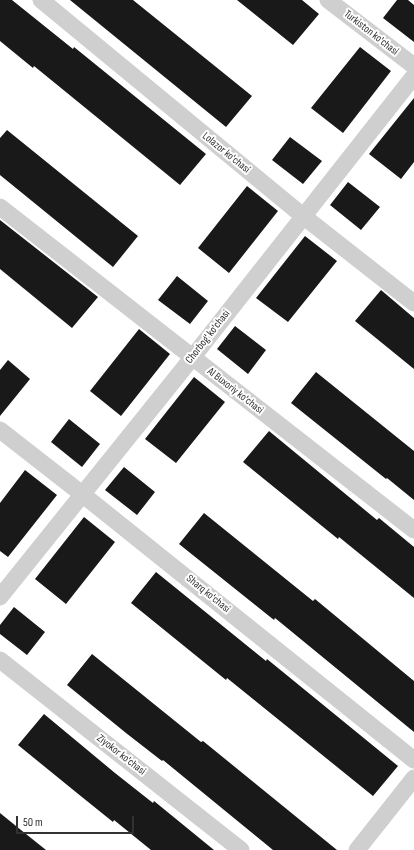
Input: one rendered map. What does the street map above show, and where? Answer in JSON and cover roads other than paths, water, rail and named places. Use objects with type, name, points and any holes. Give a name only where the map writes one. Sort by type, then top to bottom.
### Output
[{"type":"street","name":"Lolazor ko'chasi","points":[[41,0],[303,216],[414,303]]},
{"type":"street","name":"Turkiston ko'chasi","points":[[328,0],[414,66]]},
{"type":"street","name":"Chorbog' ko'chasi","points":[[0,597],[192,358],[414,76]]},
{"type":"street","name":"Al Buxoriy ko'chasi","points":[[0,207],[414,530]]},
{"type":"street","name":"Sharq ko'chasi","points":[[0,430],[414,760]]},
{"type":"street","name":"Ziyokor ko'chasi","points":[[0,660],[241,850]]},
{"type":"street","points":[[357,850],[414,778]]}]
